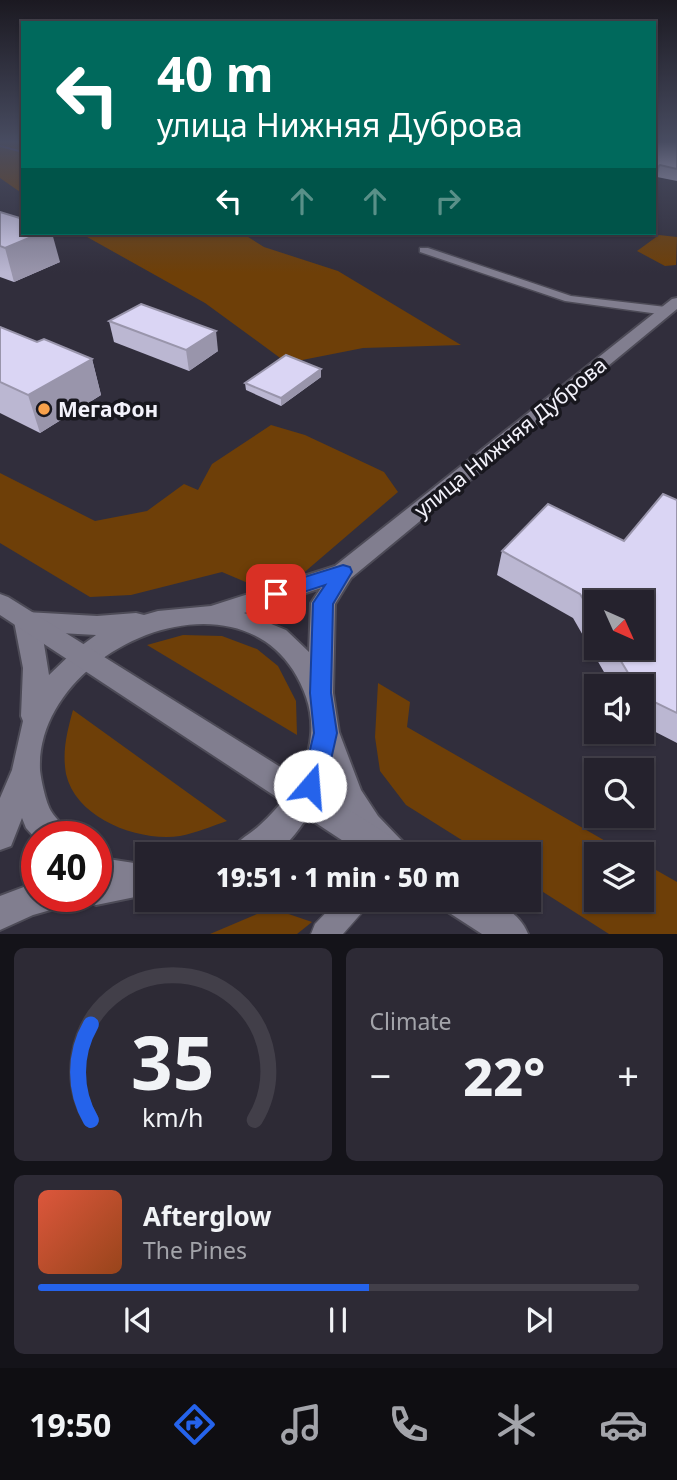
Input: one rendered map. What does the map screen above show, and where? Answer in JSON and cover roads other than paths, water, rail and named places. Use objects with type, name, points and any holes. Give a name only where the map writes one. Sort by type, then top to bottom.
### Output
[{"type":"street","name":"улица Нижняя Дуброва","points":[[263,842],[303,800],[316,773],[325,733],[320,693],[323,603],[343,572],[672,306]]},
{"type":"street","name":"улица Нижняя Дуброва","points":[[0,835],[26,770],[32,733],[51,694],[83,658],[108,640],[158,620],[211,615],[343,572]]},
{"type":"street","points":[[0,603],[372,842]]},
{"type":"street","points":[[211,615],[251,624],[271,633],[302,658],[320,693]]},
{"type":"street","points":[[26,621],[97,626],[158,620]]},
{"type":"street","points":[[26,621],[35,646],[38,682],[32,733]]},
{"type":"street","points":[[325,733],[350,803],[369,832],[379,842]]},
{"type":"street","points":[[26,770],[40,821]]},
{"type":"street","points":[[112,876],[135,880]]},
{"type":"street","points":[[112,887],[135,884]]},
{"type":"street","points":[[0,913],[21,904]]},
{"type":"street","points":[[478,912],[511,934]]},
{"type":"lane","points":[[424,250],[569,299],[672,306]]},
{"type":"lane","points":[[325,934],[345,912]]},
{"type":"place","name":"МегаФон","points":[[44,409]]}]
